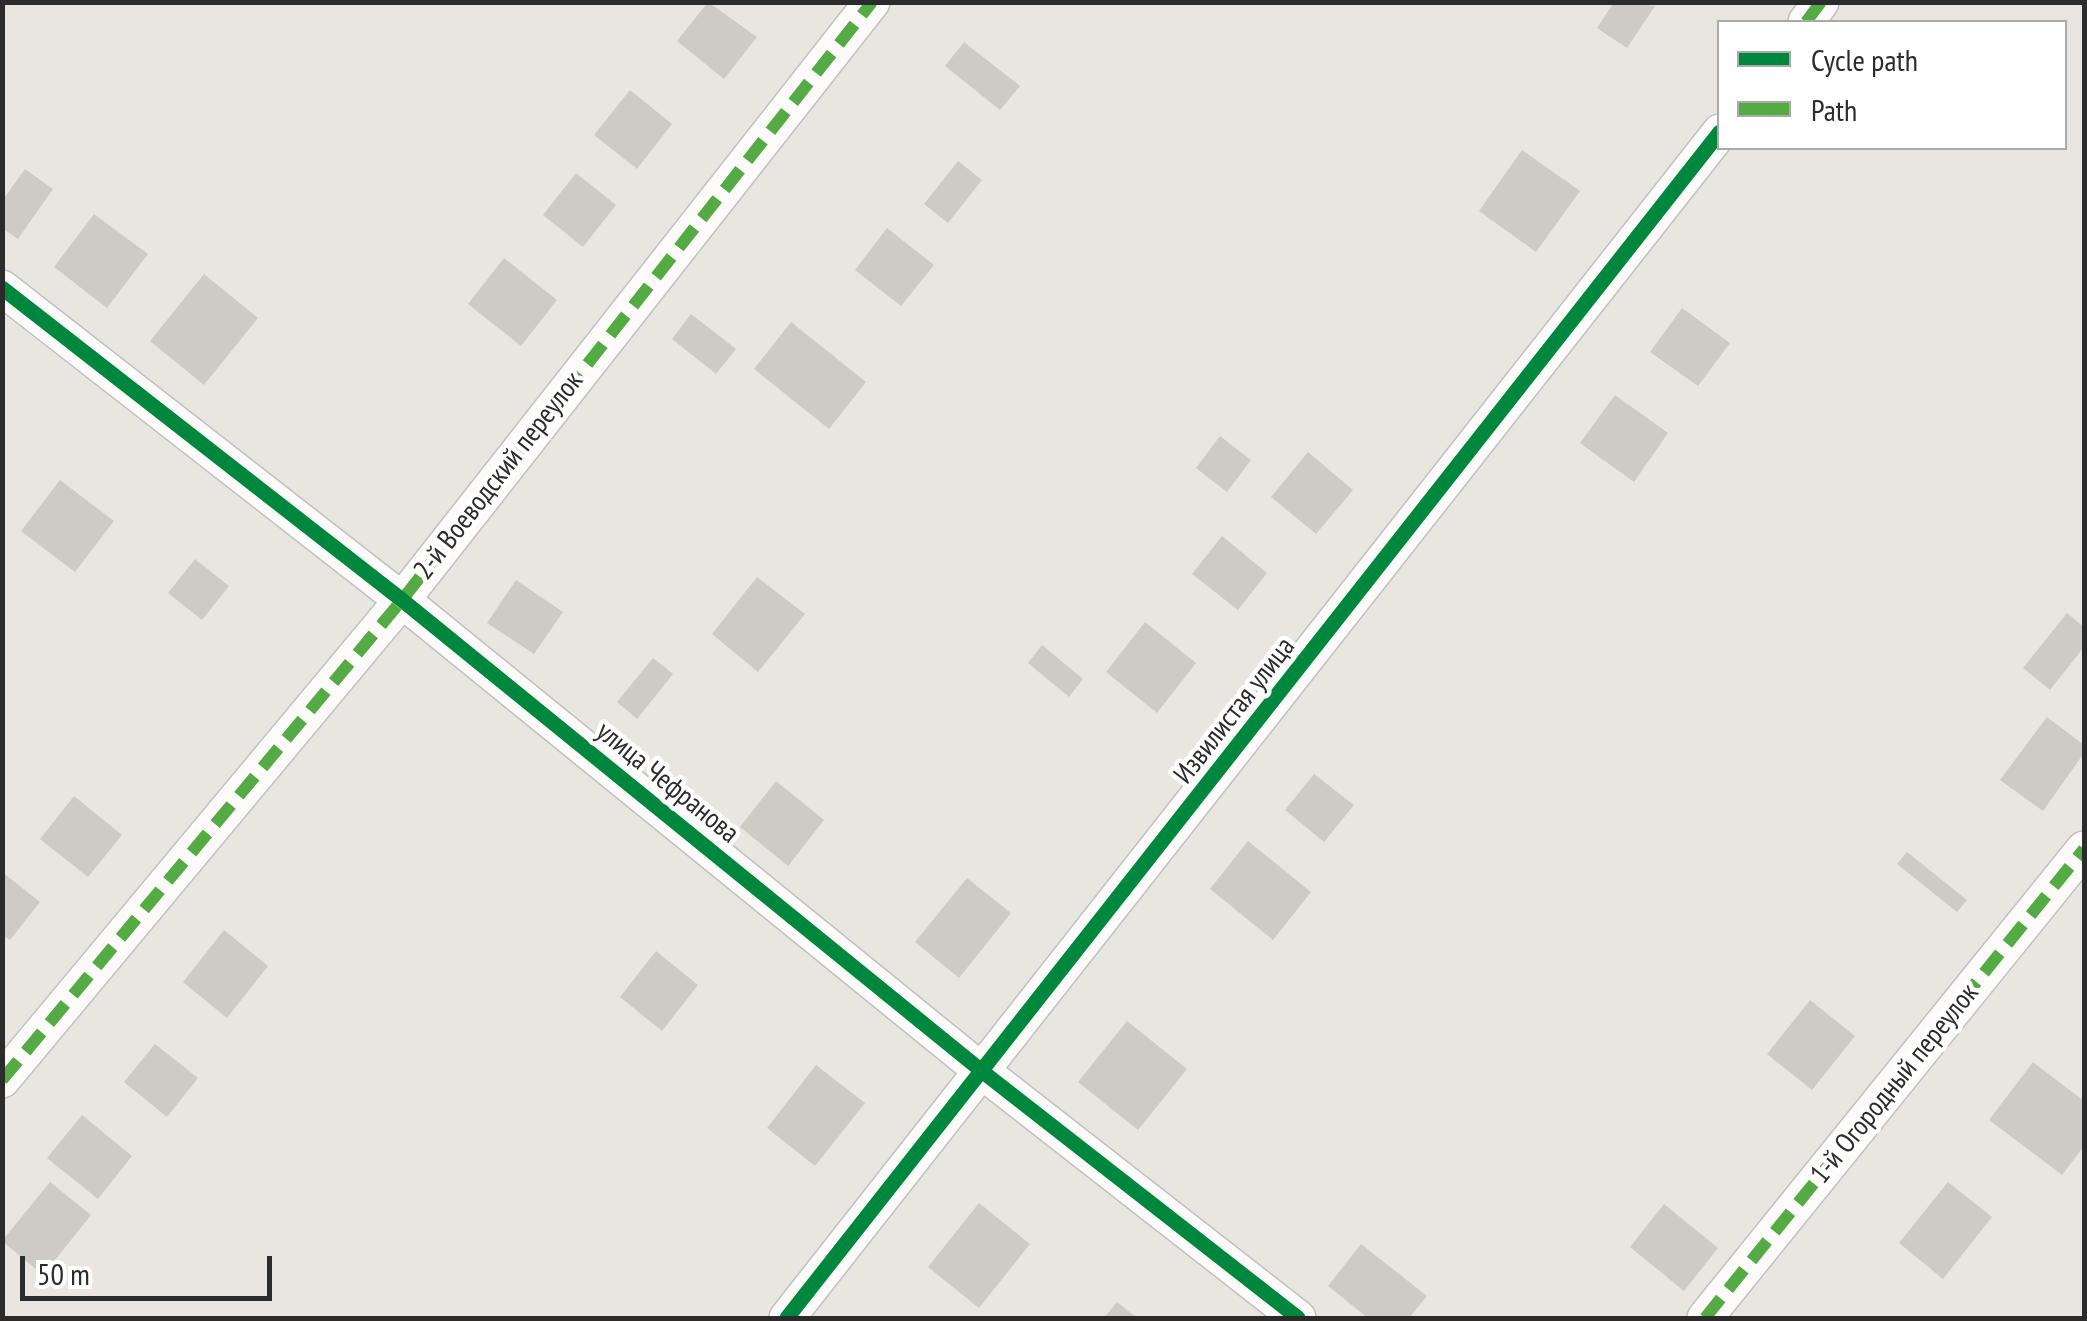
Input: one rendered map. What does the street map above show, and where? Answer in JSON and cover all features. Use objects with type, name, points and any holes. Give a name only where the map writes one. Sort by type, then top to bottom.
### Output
[{"type":"street","name":"2-й Воеводский переулок","points":[[2,1080],[402,600],[872,2]]},
{"type":"street","name":"Извилистая улица","points":[[787,1318],[1717,136]]},
{"type":"street","name":"улица Чефранова","points":[[2,288],[402,600],[983,1072],[1298,1318]]},
{"type":"street","name":"1-й Огородный переулок","points":[[1706,1318],[2082,858]]},
{"type":"building","points":[[708,2],[757,37],[724,79],[677,41]]},
{"type":"building","points":[[1614,2],[1655,6],[1627,48],[1597,28]]},
{"type":"building","points":[[964,42],[1020,86],[1000,110],[945,66]]},
{"type":"building","points":[[630,90],[672,124],[637,169],[594,135]]},
{"type":"building","points":[[1522,150],[1580,191],[1536,252],[1479,211]]},
{"type":"building","points":[[958,161],[982,180],[948,223],[924,204]]},
{"type":"building","points":[[25,169],[53,189],[18,239],[2,228],[2,201]]},
{"type":"building","points":[[576,173],[616,205],[583,247],[543,215]]},
{"type":"building","points":[[94,214],[148,254],[107,308],[54,267]]},
{"type":"building","points":[[887,228],[934,265],[901,306],[855,270]]},
{"type":"building","points":[[504,258],[557,300],[521,346],[468,304]]},
{"type":"building","points":[[204,274],[258,318],[204,385],[150,341]]},
{"type":"building","points":[[1682,308],[1730,343],[1698,386],[1650,352]]},
{"type":"building","points":[[691,314],[736,349],[716,374],[672,339]]},
{"type":"building","points":[[791,322],[866,382],[829,429],[754,369]]},
{"type":"building","points":[[1615,395],[1668,433],[1634,482],[1580,443]]},
{"type":"building","points":[[1220,436],[1251,460],[1227,492],[1196,468]]},
{"type":"building","points":[[1308,452],[1353,490],[1316,534],[1271,497]]},
{"type":"building","points":[[60,480],[114,521],[75,572],[21,531]]},
{"type":"building","points":[[1222,536],[1267,573],[1238,610],[1192,574]]},
{"type":"building","points":[[195,559],[229,586],[202,620],[168,593]]},
{"type":"building","points":[[757,577],[805,614],[758,672],[712,634]]},
{"type":"building","points":[[516,580],[563,612],[534,654],[487,623]]},
{"type":"building","points":[[2067,613],[2084,627],[2084,647],[2050,690],[2023,668]]},
{"type":"building","points":[[1145,622],[1196,663],[1157,713],[1106,672]]},
{"type":"building","points":[[1042,645],[1083,679],[1069,697],[1028,663]]},
{"type":"building","points":[[653,658],[673,674],[637,719],[617,702]]},
{"type":"building","points":[[2047,717],[2084,745],[2084,753],[2043,811],[2000,780]]},
{"type":"building","points":[[1314,774],[1354,805],[1324,842],[1285,810]]},
{"type":"building","points":[[776,781],[824,820],[788,866],[740,827]]},
{"type":"building","points":[[74,796],[122,835],[88,877],[40,839]]},
{"type":"building","points":[[1248,841],[1311,892],[1273,940],[1210,889]]},
{"type":"building","points":[[1907,852],[1967,900],[1957,912],[1897,864]]},
{"type":"building","points":[[2,872],[40,902],[10,940],[2,935]]},
{"type":"building","points":[[967,878],[1011,913],[959,978],[915,942]]},
{"type":"building","points":[[224,930],[268,966],[227,1018],[183,982]]},
{"type":"building","points":[[656,951],[698,985],[662,1031],[620,997]]},
{"type":"building","points":[[1810,1000],[1855,1036],[1812,1090],[1767,1054]]},
{"type":"building","points":[[1127,1021],[1187,1069],[1138,1130],[1078,1082]]},
{"type":"building","points":[[155,1044],[198,1078],[167,1117],[124,1082]]},
{"type":"building","points":[[2033,1062],[2084,1101],[2084,1146],[2062,1175],[1989,1120]]},
{"type":"building","points":[[816,1065],[865,1103],[815,1166],[767,1128]]},
{"type":"building","points":[[82,1115],[132,1156],[98,1199],[47,1158]]},
{"type":"building","points":[[50,1182],[91,1215],[43,1275],[2,1241]]},
{"type":"building","points":[[1948,1182],[1992,1217],[1943,1279],[1899,1243]]},
{"type":"building","points":[[979,1203],[1030,1244],[979,1308],[928,1267]]},
{"type":"building","points":[[1664,1204],[1718,1248],[1684,1291],[1630,1247]]},
{"type":"building","points":[[1361,1244],[1427,1296],[1409,1318],[1368,1318],[1328,1286]]},
{"type":"building","points":[[1117,1302],[1137,1318],[1104,1318]]},
{"type":"marked path","points":[[2,1080],[402,600],[872,2]]},
{"type":"marked path","points":[[1808,20],[1821,2]]},
{"type":"marked path","points":[[1705,1318],[2084,849]]},
{"type":"cycle path","points":[[787,1318],[1717,136]]},
{"type":"cycle path","points":[[2,288],[402,600],[983,1072],[1298,1318]]}]
